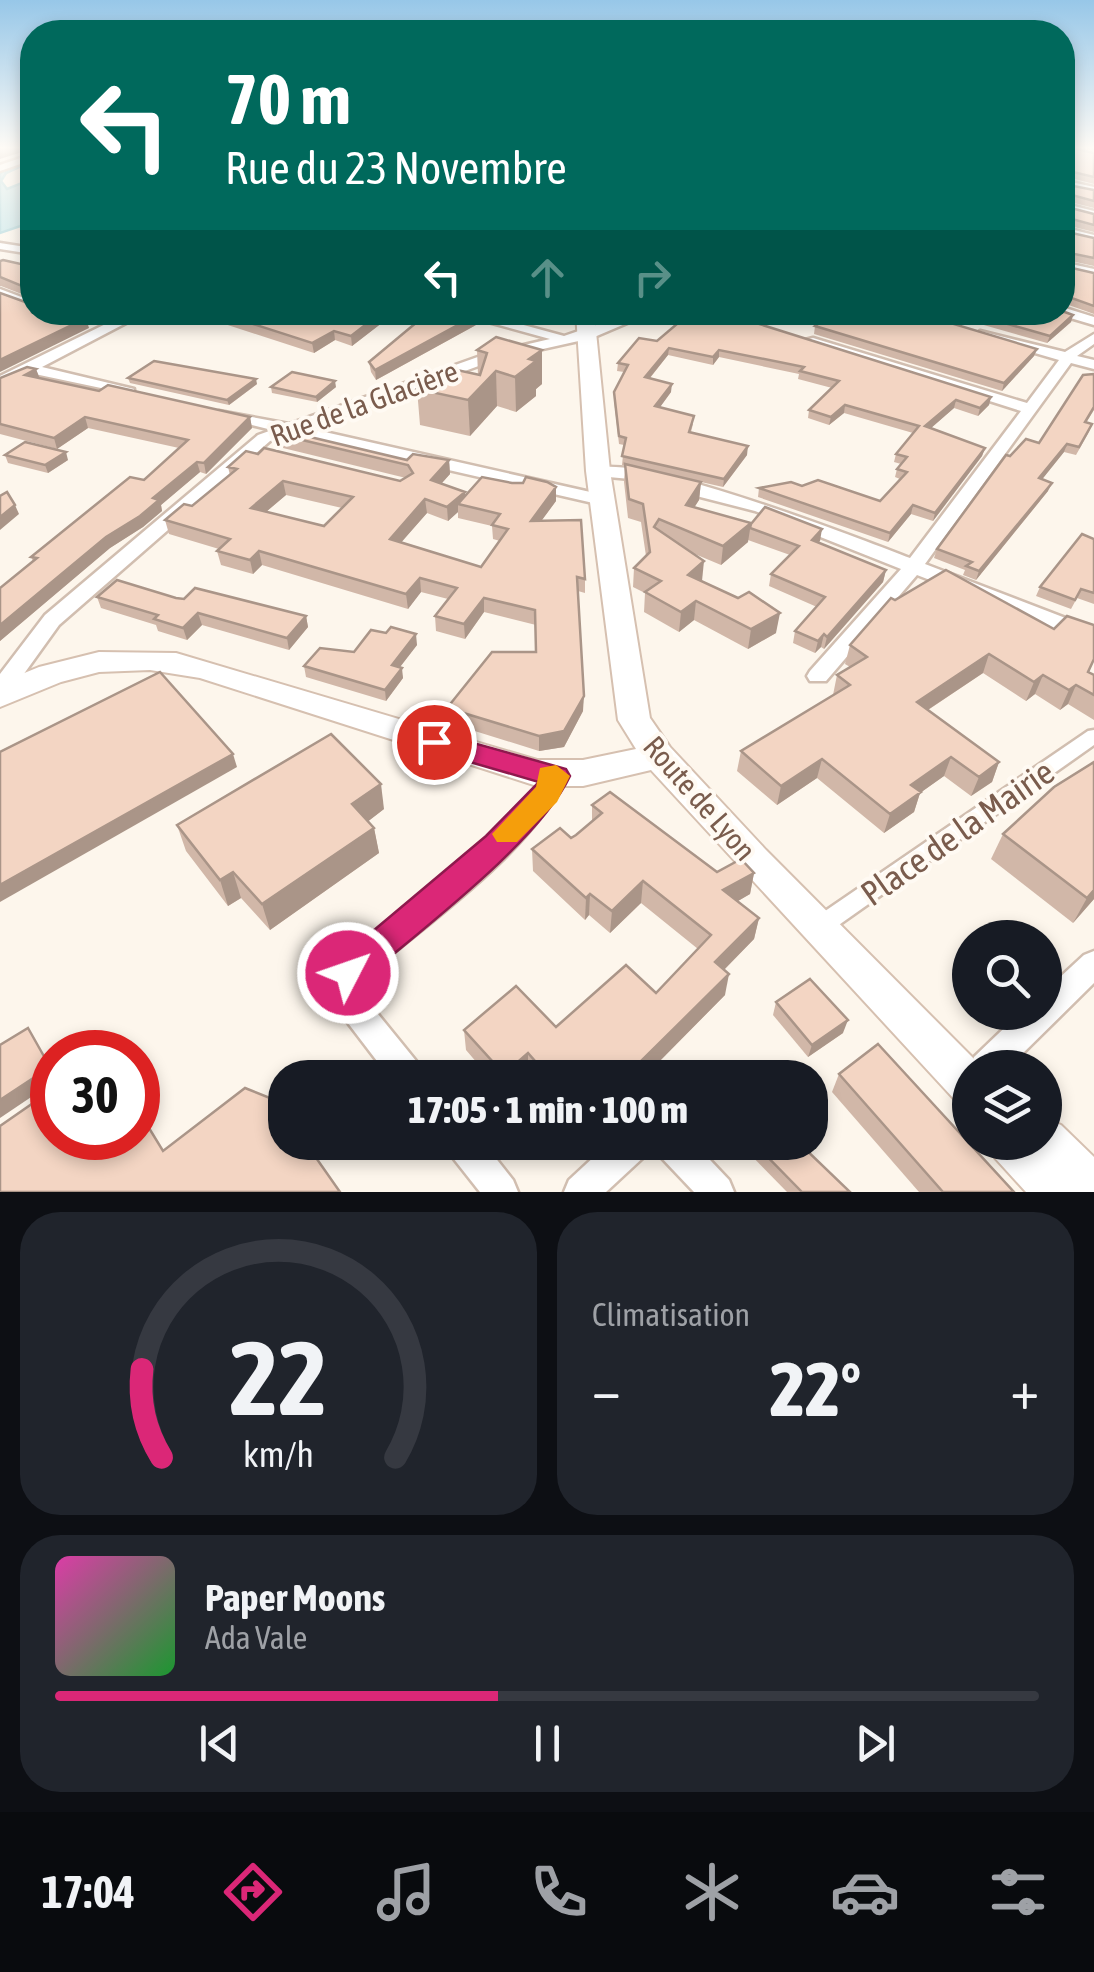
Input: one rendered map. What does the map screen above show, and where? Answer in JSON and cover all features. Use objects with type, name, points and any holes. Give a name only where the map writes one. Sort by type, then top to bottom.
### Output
[{"type":"main road","name":"Route de Lyon","points":[[581,329],[634,720],[658,756],[952,1066]]},
{"type":"main road","points":[[0,693],[86,662],[149,657],[204,669],[556,776],[658,756]]},
{"type":"main road","points":[[1062,1157],[1094,1190]]},
{"type":"main road","points":[[1028,1160],[1058,1192]]},
{"type":"street","points":[[105,325],[114,327]]},
{"type":"street","points":[[4,377],[34,369],[118,325]]},
{"type":"street","points":[[531,325],[581,329]]},
{"type":"street","points":[[960,327],[1094,365]]},
{"type":"street","name":"Rue de la Glacière","points":[[0,693],[52,620],[251,449],[288,428],[581,329]]},
{"type":"street","points":[[790,335],[1032,409]]},
{"type":"street","points":[[818,676],[914,566],[1068,357],[1094,338]]},
{"type":"street","points":[[34,369],[141,394]]},
{"type":"street","points":[[215,412],[602,500]]},
{"type":"street","points":[[251,449],[270,453]]},
{"type":"street","points":[[598,471],[630,474],[760,507],[1094,637]]},
{"type":"street","name":"Place de la Mairie","points":[[819,927],[1094,736]]},
{"type":"street","points":[[396,1060],[345,996],[348,973],[496,845],[547,794],[556,776]]},
{"type":"street","points":[[1062,995],[1094,964]]},
{"type":"street","points":[[1005,1050],[1025,1030]]},
{"type":"street","points":[[476,1160],[502,1192]]},
{"type":"street","points":[[582,1192],[615,1160]]},
{"type":"street","points":[[687,1160],[717,1192]]},
{"type":"water","points":[[0,204],[20,204],[20,226],[0,233]]},
{"type":"building","points":[[1075,209],[1094,214],[1094,225],[1075,220]]},
{"type":"building","points":[[1075,234],[1094,238],[1094,258],[1075,254]]},
{"type":"building","points":[[0,261],[20,264],[20,285],[0,277]]},
{"type":"building","points":[[1075,269],[1094,273],[1094,306],[1075,299]]},
{"type":"building","points":[[0,293],[20,300],[20,325],[72,325],[0,360]]},
{"type":"building","points":[[256,325],[365,325],[351,336],[334,331],[312,343]]},
{"type":"building","points":[[413,325],[458,325],[375,370],[369,362]]},
{"type":"building","points":[[676,325],[762,325],[991,397],[980,408],[956,400],[925,426],[985,448],[935,513],[913,505],[890,533],[759,488],[791,482],[802,486],[818,480],[880,501],[907,472],[897,469],[907,457],[896,454],[919,426],[845,405],[831,417],[809,410],[839,381],[800,371],[804,367],[719,350],[713,357],[669,348],[645,377],[672,384],[655,406],[694,416],[689,432],[748,446],[724,479],[622,456],[626,438],[619,436],[614,392],[628,365],[618,363],[639,338],[657,341]]},
{"type":"building","points":[[957,325],[1037,349],[1004,383],[815,326]]},
{"type":"building","points":[[1012,325],[1062,325],[1050,336]]},
{"type":"building","points":[[496,337],[542,350],[529,359],[536,361],[515,377],[496,371],[468,400],[417,389],[448,368],[480,375],[487,353],[477,350]]},
{"type":"building","points":[[154,361],[256,379],[227,400],[128,378]]},
{"type":"building","points":[[27,367],[36,369],[25,375],[99,391],[108,385],[250,417],[204,463],[197,462],[153,498],[159,500],[140,516],[106,537],[0,625],[0,588],[37,558],[31,557],[130,477],[144,480],[188,440],[85,417],[54,438],[0,424],[0,378]]},
{"type":"building","points":[[292,372],[335,381],[316,397],[271,387]]},
{"type":"building","points":[[1094,374],[1094,407],[1085,422],[1092,424],[1079,447],[1067,444],[1039,478],[1052,483],[979,571],[966,566],[972,562],[937,549],[1006,455],[1010,456],[1026,439],[1039,443],[1083,375]]},
{"type":"building","points":[[285,431],[407,460],[413,454],[449,460],[431,480],[465,492],[447,507],[425,499],[390,539],[481,567],[508,529],[492,525],[500,514],[458,504],[482,477],[523,483],[526,477],[556,487],[531,521],[581,520],[585,579],[577,577],[584,696],[564,731],[539,736],[447,708],[492,652],[536,652],[535,610],[484,598],[464,624],[435,616],[457,588],[420,578],[406,594],[259,551],[250,560],[217,551],[230,539],[165,520],[184,504],[192,506],[237,469],[228,467],[246,451],[258,454],[264,448],[400,481],[413,473],[408,465],[281,435]],"holes":[[[283,481],[353,497],[324,526],[251,508]]]},
{"type":"building","points":[[25,442],[66,452],[45,465],[5,455]]},
{"type":"building","points":[[625,464],[701,482],[686,505],[751,523],[723,546],[659,519],[654,527],[704,561],[688,575],[738,598],[749,592],[780,613],[751,629],[696,601],[681,612],[645,592],[661,581],[634,568],[650,552],[643,504],[629,499]]},
{"type":"building","points":[[7,492],[15,505],[0,517],[0,496]]},
{"type":"building","points":[[765,507],[822,529],[812,540],[886,570],[827,637],[824,634],[818,641],[795,631],[825,597],[771,574],[799,546],[750,528]]},
{"type":"building","points":[[1082,534],[1094,539],[1094,593],[1081,589],[1075,600],[1040,587]]},
{"type":"building","points":[[946,570],[1054,629],[1067,616],[1094,625],[1094,659],[1088,672],[1094,675],[1094,695],[1076,685],[1069,690],[1043,675],[1034,682],[989,654],[917,702],[999,762],[979,777],[951,757],[911,785],[921,792],[890,814],[822,759],[781,786],[741,751],[850,685],[837,675],[867,657],[850,645],[891,598],[895,600]]},
{"type":"building","points":[[117,580],[184,599],[195,588],[306,616],[287,638],[198,613],[183,628],[154,619],[158,615],[97,597]]},
{"type":"building","points":[[391,627],[416,634],[392,665],[402,668],[385,690],[304,666],[320,648],[354,652],[371,630],[386,633]]},
{"type":"building","points":[[160,672],[233,754],[0,885],[0,752]]},
{"type":"building","points":[[331,734],[381,784],[352,804],[374,828],[262,904],[233,872],[220,880],[177,825]]},
{"type":"building","points":[[1094,762],[1094,890],[1087,898],[1003,834],[1054,787]]},
{"type":"building","points":[[610,792],[717,872],[741,859],[754,873],[723,890],[759,918],[715,962],[729,974],[642,1060],[534,1060],[528,1053],[520,1060],[491,1060],[464,1030],[516,986],[556,1027],[626,965],[656,993],[711,935],[643,881],[612,911],[590,894],[586,898],[532,849],[560,828],[571,838],[576,835],[602,813],[592,805]]},
{"type":"building","points":[[810,979],[848,1020],[812,1045],[776,1002]]},
{"type":"building","points":[[28,1028],[30,1032],[30,1080],[0,1100],[0,1045]]},
{"type":"building","points":[[878,1044],[952,1125],[952,1160],[985,1160],[1014,1192],[943,1192],[839,1074]]},
{"type":"building","points":[[245,1088],[268,1097],[268,1160],[318,1160],[340,1192],[0,1192],[0,1126],[30,1105],[30,1160],[160,1160],[160,1146],[163,1151]]},
{"type":"building","points":[[771,1160],[817,1160],[850,1192],[802,1192]]},
{"type":"slow traffic","points":[[507,834],[547,794],[556,776],[550,775]]},
{"type":"route","points":[[348,973],[496,845],[547,794],[556,776],[434,742]]}]
